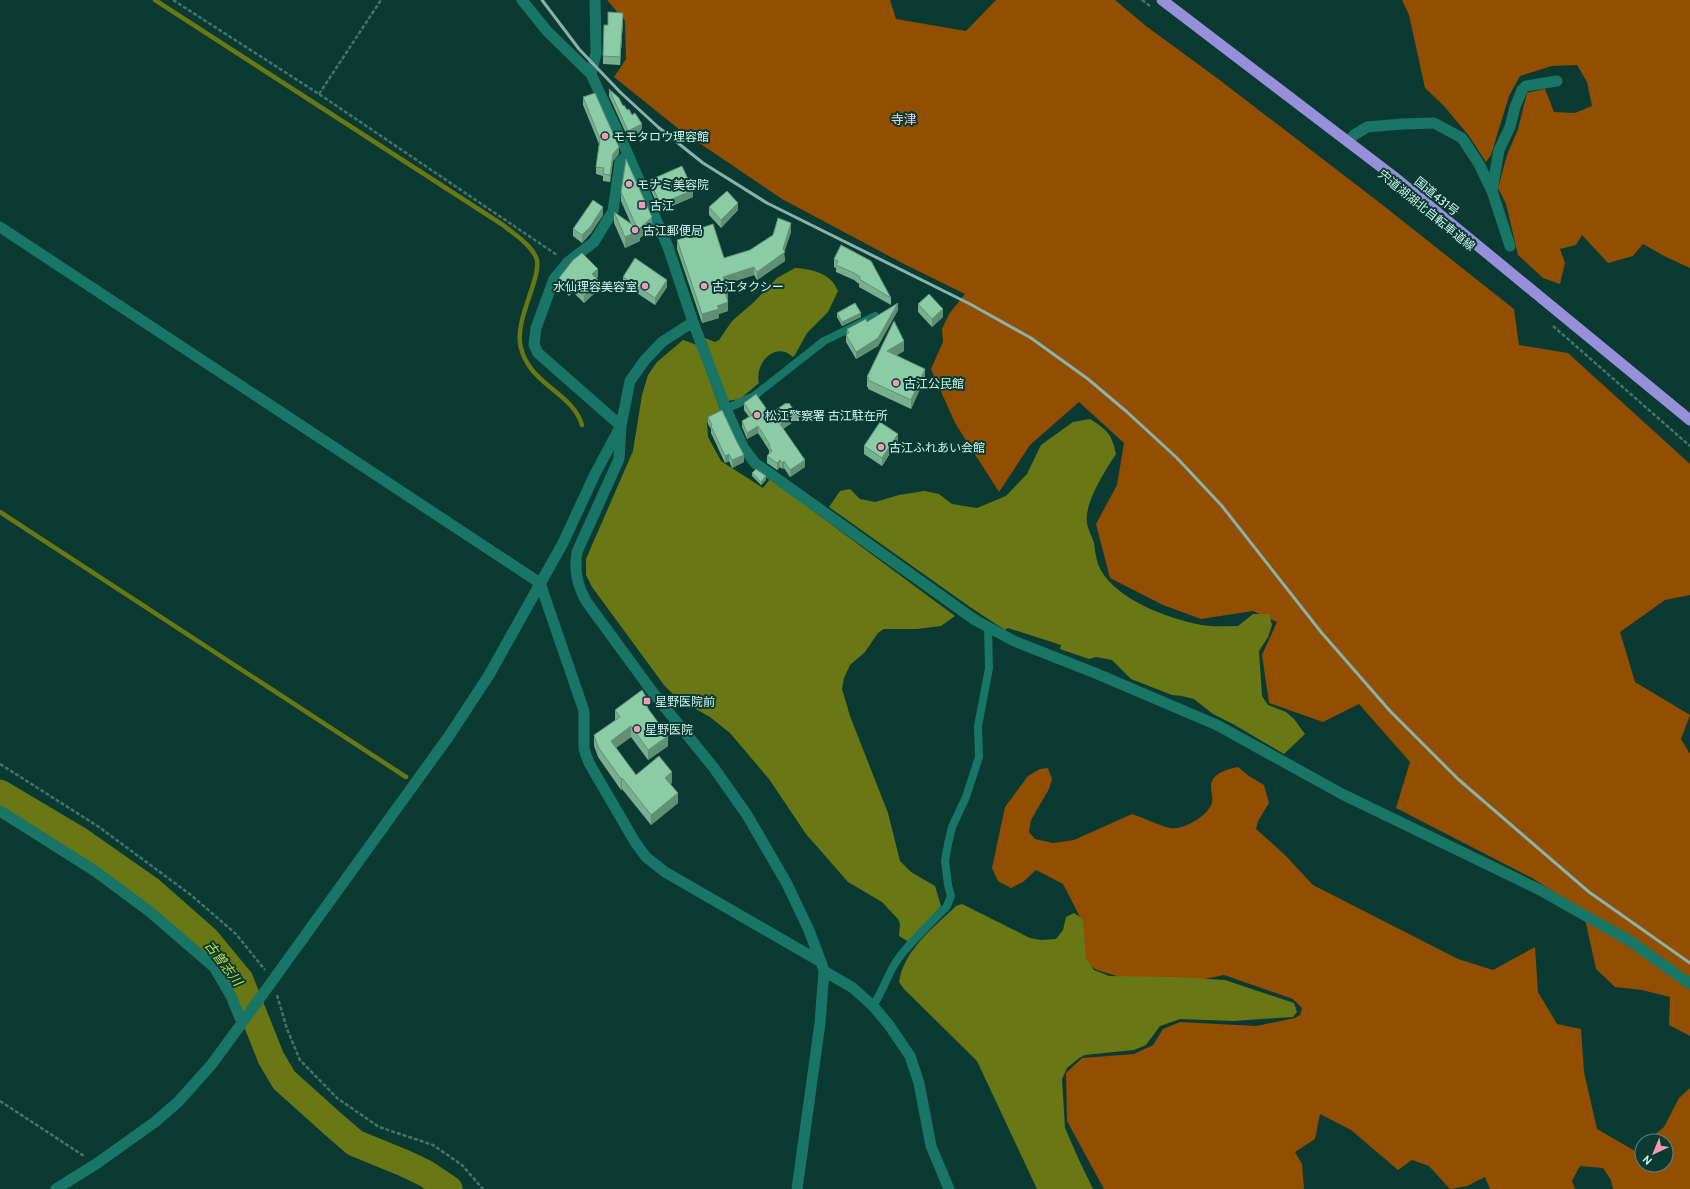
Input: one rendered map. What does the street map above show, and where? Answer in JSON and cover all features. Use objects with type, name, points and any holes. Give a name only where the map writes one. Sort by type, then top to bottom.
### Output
[{"type":"highway","name":"国道431号","points":[[1162,0],[1399,181],[1690,420]]},
{"type":"street","points":[[522,0],[547,31],[591,74],[668,247],[726,410],[743,447],[755,463],[988,628],[1217,724],[1342,794],[1540,890],[1630,941],[1690,984]]},
{"type":"street","points":[[591,74],[596,54],[595,0]]},
{"type":"street","points":[[1492,191],[1499,150],[1510,127],[1515,107],[1522,90],[1526,86],[1557,81]]},
{"type":"street","points":[[1348,142],[1354,135],[1367,127],[1434,123],[1462,138],[1479,164],[1492,191],[1510,246]]},
{"type":"street","points":[[621,426],[538,353],[534,345],[536,328],[554,279],[568,262],[594,242],[613,211],[620,162],[628,155]]},
{"type":"street","points":[[0,227],[540,583],[584,711],[584,749],[589,763],[634,842],[646,857],[665,872],[823,967],[853,988],[873,1006],[890,1025],[910,1056],[919,1083],[931,1146],[949,1189]]},
{"type":"street","points":[[694,322],[662,342],[645,360],[630,381],[621,426],[619,459],[577,552],[575,567],[576,577],[586,601],[654,694],[714,768],[747,815],[786,882],[808,928],[823,967],[820,1023],[798,1189]]},
{"type":"street","points":[[56,1189],[96,1164],[155,1122],[179,1101],[212,1064],[245,1020],[449,736],[489,675],[563,543],[595,474],[621,426]]},
{"type":"street","points":[[0,811],[95,871],[149,911],[214,967],[245,1020]]},
{"type":"lane","points":[[726,410],[754,396],[824,341],[875,316]]},
{"type":"lane","points":[[873,1006],[881,994],[898,959],[947,906],[951,896],[945,861],[952,828],[966,797],[979,757],[978,726],[989,668],[988,628]]},
{"type":"path","points":[[173,0],[320,94],[568,262]]},
{"type":"path","points":[[320,94],[381,0]]},
{"type":"path","points":[[1142,0],[1155,10]]},
{"type":"path","points":[[1552,326],[1690,446]]},
{"type":"path","points":[[0,764],[99,827],[191,895],[236,934],[273,980],[287,1029],[300,1060],[337,1098],[379,1127],[433,1145],[462,1165],[483,1189]]},
{"type":"path","points":[[0,1101],[96,1164]]},
{"type":"shaded area","points":[[607,0],[890,0],[896,19],[966,31],[996,0],[1115,0],[1146,26],[1221,81],[1380,203],[1514,309],[1519,345],[1568,353],[1690,464],[1690,595],[1665,600],[1620,632],[1635,682],[1690,715],[1681,739],[1690,754],[1690,1036],[1669,1025],[1670,997],[1642,990],[1615,987],[1596,969],[1583,910],[1532,878],[1396,808],[1410,762],[1359,704],[1323,722],[1269,703],[1262,655],[1277,622],[1253,611],[1201,619],[1163,605],[1110,578],[1096,524],[1117,485],[1124,443],[1079,402],[1030,445],[999,492],[955,423],[931,369],[943,342],[942,329],[949,314],[965,294],[904,264],[782,199],[680,130],[614,77],[626,59],[625,21]]},
{"type":"shaded area","points":[[1402,0],[1690,0],[1690,268],[1643,244],[1633,256],[1608,263],[1582,235],[1576,245],[1560,249],[1565,263],[1560,284],[1543,278],[1518,255],[1506,204],[1498,188],[1507,155],[1518,129],[1527,93],[1545,89],[1554,112],[1575,113],[1592,106],[1587,82],[1577,65],[1552,66],[1520,76],[1509,96],[1491,155],[1486,162],[1469,136],[1444,106],[1425,88],[1409,15]]},
{"type":"shaded area","points":[[795,268],[808,269],[820,273],[831,280],[835,285],[838,291],[828,312],[807,333],[793,357],[786,352],[779,351],[767,356],[760,369],[758,376],[759,383],[740,399],[727,401],[705,338],[715,342],[719,340],[732,321],[754,302],[777,278]]},
{"type":"shaded area","points":[[683,340],[697,345],[722,415],[707,423],[708,437],[721,461],[763,488],[770,479],[955,616],[941,626],[917,629],[884,629],[878,633],[865,652],[850,665],[844,678],[842,689],[850,716],[888,813],[900,861],[911,872],[935,886],[941,906],[909,942],[899,936],[900,924],[898,919],[882,902],[848,882],[806,834],[769,779],[730,733],[710,717],[678,699],[664,685],[592,587],[586,575],[586,559],[633,451],[642,395],[648,375],[657,362]]},
{"type":"shaded area","points":[[1090,419],[1101,426],[1108,433],[1113,442],[1116,454],[1096,487],[1087,515],[1087,523],[1094,543],[1098,564],[1105,576],[1115,587],[1128,597],[1142,605],[1173,618],[1202,625],[1238,626],[1253,614],[1269,614],[1272,625],[1268,637],[1259,651],[1262,696],[1268,705],[1286,712],[1294,719],[1305,734],[1284,754],[1213,714],[1194,699],[1172,695],[1131,679],[1112,660],[1096,657],[1089,659],[1060,649],[1061,645],[1008,628],[1005,630],[829,507],[840,491],[850,489],[860,499],[875,502],[899,495],[924,491],[939,494],[952,504],[977,508],[1006,496],[1027,474],[1041,445],[1073,422]]},
{"type":"shaded area","points":[[1238,767],[1264,785],[1269,803],[1258,821],[1256,829],[1285,855],[1313,885],[1458,959],[1493,970],[1535,947],[1538,992],[1557,1024],[1581,1029],[1584,1072],[1597,1129],[1634,1150],[1634,1173],[1674,1173],[1674,1133],[1657,1133],[1664,1127],[1679,1098],[1690,1088],[1690,1189],[1613,1189],[1611,1180],[1603,1168],[1580,1166],[1572,1181],[1575,1189],[1490,1189],[1485,1177],[1467,1186],[1450,1189],[1429,1166],[1412,1160],[1398,1170],[1351,1130],[1320,1114],[1315,1139],[1295,1152],[1302,1164],[1304,1189],[1104,1189],[1067,1121],[1066,1073],[1082,1058],[1134,1054],[1153,1045],[1163,1029],[1180,1022],[1256,1026],[1295,1018],[1300,1015],[1302,1008],[1293,999],[1224,975],[1190,982],[1130,980],[1097,970],[1086,963],[1081,919],[1063,884],[1036,870],[1023,882],[1011,888],[998,881],[992,868],[1005,807],[1028,776],[1040,769],[1048,768],[1052,779],[1049,789],[1031,820],[1029,832],[1035,839],[1053,843],[1074,840],[1132,814],[1165,827],[1181,827],[1195,821],[1206,812],[1212,802],[1211,787],[1214,778],[1221,772]]},
{"type":"shaded area","points":[[962,904],[1030,938],[1041,940],[1056,939],[1063,930],[1066,917],[1074,913],[1083,919],[1086,959],[1094,970],[1109,976],[1174,977],[1225,980],[1294,1003],[1297,1012],[1293,1017],[1233,1021],[1180,1019],[1160,1026],[1146,1045],[1134,1050],[1085,1055],[1079,1058],[1067,1068],[1062,1079],[1065,1128],[1093,1189],[1037,1189],[977,1061],[904,989],[899,982],[902,970],[907,960],[921,940],[956,906]]},
{"type":"building","points":[[608,12],[623,13],[620,57],[603,56],[604,25],[608,25]]},
{"type":"building","points":[[609,89],[619,98],[627,110],[629,109],[632,115],[635,113],[642,124],[628,131]]},
{"type":"building","points":[[595,93],[619,147],[613,154],[610,175],[603,174],[604,168],[596,167],[600,139],[583,97]]},
{"type":"building","points":[[626,159],[652,217],[639,229],[637,228],[621,192]]},
{"type":"building","points":[[682,166],[693,190],[660,204],[650,180]]},
{"type":"building","points":[[727,191],[738,203],[721,220],[709,207]]},
{"type":"building","points":[[593,200],[603,207],[591,226],[582,235],[573,229]]},
{"type":"building","points":[[614,212],[640,230],[625,237]]},
{"type":"building","points":[[778,218],[791,223],[783,249],[785,252],[757,272],[754,267],[723,277],[728,291],[725,292],[728,302],[717,306],[719,309],[702,314],[677,240],[696,234],[695,230],[713,224],[724,258],[750,250],[773,235]]},
{"type":"building","points":[[841,245],[871,261],[891,298],[859,279],[860,277],[854,273],[836,265],[838,261],[834,259]]},
{"type":"building","points":[[582,253],[598,269],[592,274],[599,281],[584,296],[573,284],[569,288],[559,278],[573,260]]},
{"type":"building","name":"水仙理容美容室","points":[[635,258],[667,280],[655,298],[623,277]]},
{"type":"building","points":[[929,294],[943,309],[932,319],[918,304]]},
{"type":"building","points":[[855,303],[861,313],[842,322],[837,313]]},
{"type":"building","points":[[898,303],[878,338],[856,352],[846,335],[849,333],[847,329],[866,319],[867,322]]},
{"type":"building","points":[[894,321],[904,341],[887,351],[925,369],[911,400],[868,380],[869,378],[867,377]]},
{"type":"building","points":[[756,394],[770,414],[786,403],[789,403],[796,414],[780,424],[805,460],[790,470],[784,461],[782,463],[780,460],[777,463],[767,456],[772,451],[758,426],[747,433],[742,421],[752,415],[744,403]]},
{"type":"building","points":[[722,410],[744,455],[732,460],[729,454],[725,456],[708,417]]},
{"type":"building","name":"古江ふれあい会館","points":[[880,422],[898,434],[882,458],[864,446]]},
{"type":"building","points":[[756,469],[766,476],[761,482],[752,473]]},
{"type":"building","points":[[642,690],[648,700],[644,703],[668,736],[648,750],[631,726],[611,741],[636,775],[659,756],[672,772],[665,778],[678,793],[651,815],[622,778],[621,779],[598,747],[594,735],[620,717],[615,710]]},
{"type":"waterway","points":[[155,0],[503,225],[526,244],[536,257],[537,265],[536,275],[521,324],[521,348],[526,361],[533,371],[570,405],[577,414],[582,425]]},
{"type":"waterway","points":[[0,512],[406,777]]},
{"type":"waterway","name":"古曽志川","points":[[0,793],[79,840],[149,889],[207,940],[240,980],[271,1058],[284,1080],[333,1124],[355,1143],[425,1173],[449,1189]]},
{"type":"railway","points":[[542,0],[579,49],[620,92],[658,127],[703,163],[767,203],[970,304],[1031,338],[1088,379],[1127,412],[1177,458],[1222,506],[1321,632],[1390,711],[1458,779],[1589,892],[1690,963]]},
{"type":"place","name":"モモタロウ理容館","points":[[605,136]]},
{"type":"place","name":"モナミ美容院","points":[[629,184]]},
{"type":"place","name":"古江","points":[[642,205]]},
{"type":"place","name":"古江郵便局","points":[[635,230]]},
{"type":"place","name":"水仙理容美容室","points":[[645,286]]},
{"type":"place","name":"古江タクシー","points":[[704,286]]},
{"type":"place","name":"古江公民館","points":[[896,383]]},
{"type":"place","name":"松江警察署 古江駐在所","points":[[757,415]]},
{"type":"place","name":"古江ふれあい会館","points":[[881,447]]},
{"type":"place","name":"星野医院前","points":[[647,701]]},
{"type":"place","name":"星野医院","points":[[637,729]]},
{"type":"district","name":"寺津","points":[[904,119]]}]
